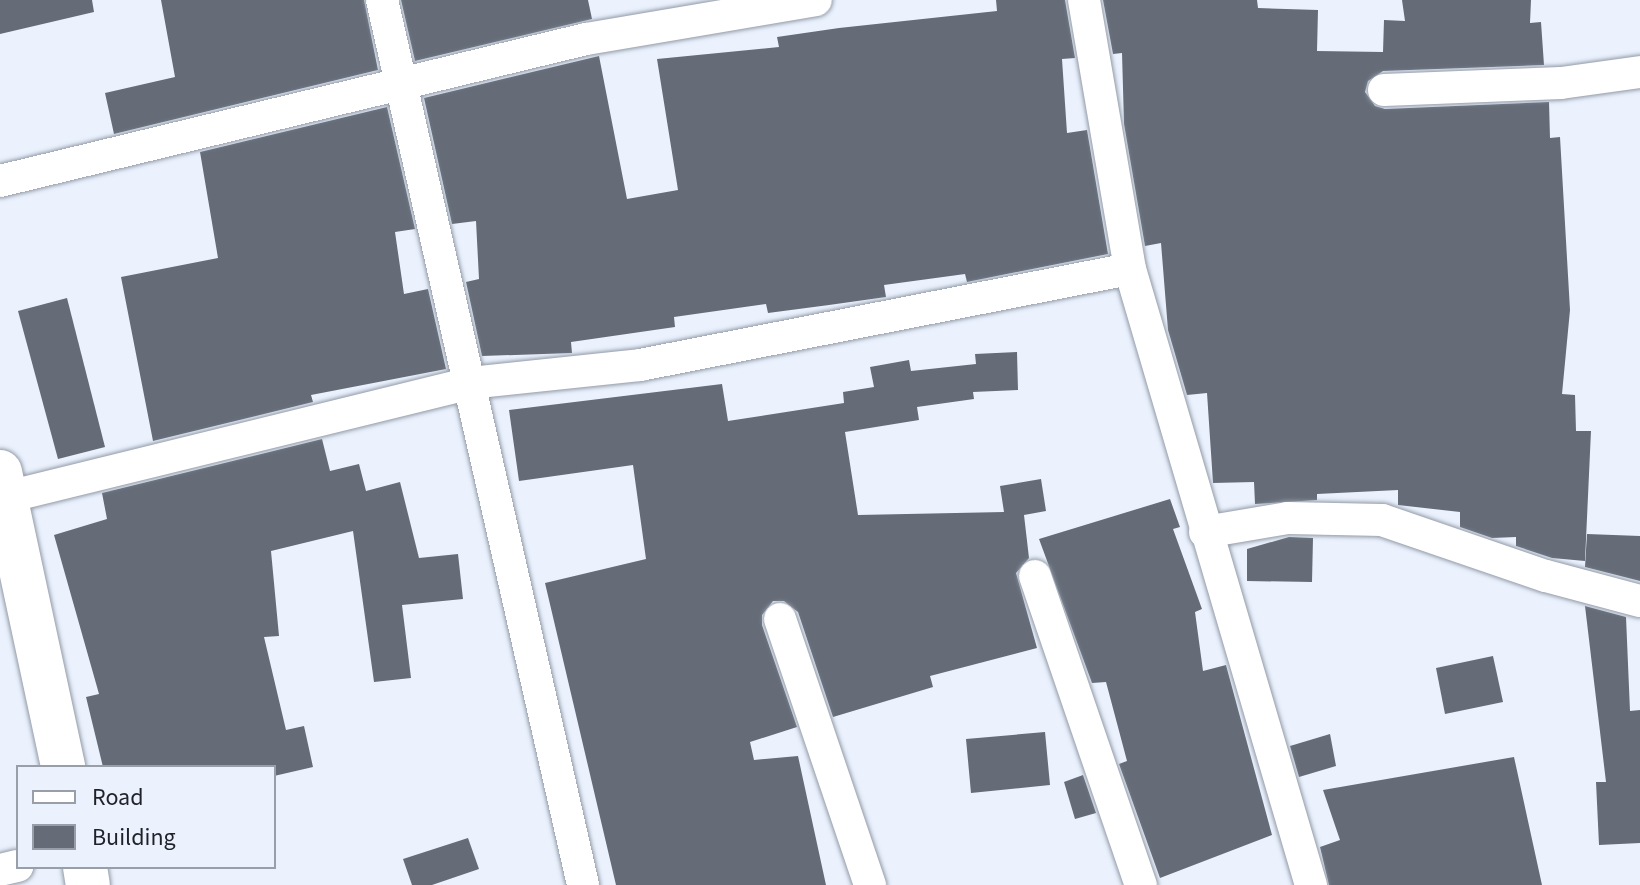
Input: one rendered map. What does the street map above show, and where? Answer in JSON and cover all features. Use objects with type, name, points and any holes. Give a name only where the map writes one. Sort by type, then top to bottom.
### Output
[{"type":"street","points":[[382,0],[583,885]]},
{"type":"street","points":[[0,181],[586,39],[816,0]]},
{"type":"street","points":[[1084,0],[1130,269],[1311,885]]},
{"type":"street","points":[[1384,90],[1561,83],[1640,72]]},
{"type":"street","points":[[63,765],[9,550],[3,485],[470,383],[640,365],[1130,269]]},
{"type":"street","points":[[1205,532],[1288,518],[1382,520],[1546,576],[1640,601]]},
{"type":"street","points":[[1035,576],[1141,885]]},
{"type":"street","points":[[780,619],[870,885]]},
{"type":"building","points":[[0,0],[92,0],[94,12],[0,34]]},
{"type":"building","points":[[161,0],[364,0],[378,70],[114,134],[105,93],[175,77]]},
{"type":"building","points":[[401,0],[588,0],[592,19],[415,61]]},
{"type":"building","points":[[996,0],[1065,0],[1075,58],[1062,59],[1067,133],[1087,130],[1108,254],[967,282],[965,274],[884,285],[886,297],[768,313],[766,304],[674,317],[675,327],[571,342],[572,353],[482,356],[466,282],[479,279],[476,221],[452,224],[424,98],[599,56],[627,199],[678,190],[657,59],[779,47],[777,37],[839,28],[997,11]]},
{"type":"building","points":[[1103,0],[1257,0],[1258,8],[1318,10],[1317,51],[1383,52],[1384,20],[1405,21],[1402,0],[1531,0],[1530,23],[1541,22],[1544,65],[1383,71],[1368,81],[1365,92],[1375,106],[1385,109],[1549,102],[1550,138],[1560,137],[1570,310],[1562,394],[1575,395],[1576,431],[1591,431],[1585,561],[1552,558],[1516,546],[1516,537],[1492,538],[1460,527],[1460,512],[1398,505],[1398,490],[1317,494],[1317,500],[1255,504],[1254,482],[1213,483],[1207,393],[1187,395],[1168,330],[1161,243],[1145,246],[1124,124],[1122,53],[1113,54]]},
{"type":"building","points":[[387,107],[415,229],[395,232],[404,294],[428,289],[446,369],[311,395],[313,402],[153,441],[121,277],[218,258],[200,152]]},
{"type":"building","points":[[67,298],[105,447],[58,459],[18,311]]},
{"type":"building","points":[[1017,352],[1018,390],[973,392],[974,399],[917,407],[919,420],[845,432],[858,515],[1004,512],[1000,486],[1041,479],[1046,511],[1024,515],[1029,558],[1016,573],[1037,648],[930,676],[933,687],[833,717],[798,612],[784,601],[773,601],[762,615],[762,625],[797,727],[750,742],[754,760],[798,756],[826,885],[616,885],[545,583],[646,559],[633,465],[519,481],[509,410],[722,384],[728,421],[844,403],[843,392],[874,387],[870,367],[909,360],[911,371],[976,364],[975,354]]},
{"type":"building","points":[[322,439],[330,471],[359,464],[366,491],[400,482],[419,558],[458,554],[463,599],[402,605],[411,678],[374,682],[353,531],[271,551],[279,636],[264,637],[286,730],[304,726],[313,767],[276,776],[276,765],[103,765],[86,697],[99,694],[54,535],[107,519],[102,493]]},
{"type":"building","points":[[1170,499],[1180,527],[1173,529],[1202,609],[1195,612],[1203,671],[1226,665],[1272,835],[1160,878],[1119,764],[1127,761],[1106,682],[1092,683],[1039,539]]},
{"type":"building","points":[[1587,534],[1640,536],[1640,581],[1585,567]]},
{"type":"building","points":[[1289,537],[1313,538],[1312,582],[1247,581],[1247,549]]},
{"type":"building","points":[[1585,606],[1626,617],[1630,711],[1640,710],[1640,843],[1599,845],[1596,782],[1606,782]]},
{"type":"building","points":[[1493,656],[1503,702],[1445,714],[1436,668]]},
{"type":"building","points":[[1045,732],[1050,785],[971,793],[966,739]]},
{"type":"building","points":[[1330,734],[1336,766],[1299,777],[1290,746]]},
{"type":"building","points":[[1514,757],[1542,885],[1329,885],[1320,847],[1340,840],[1323,790]]},
{"type":"building","points":[[1083,775],[1096,813],[1075,819],[1064,782]]},
{"type":"building","points":[[468,838],[479,869],[432,885],[412,885],[403,859]]}]
